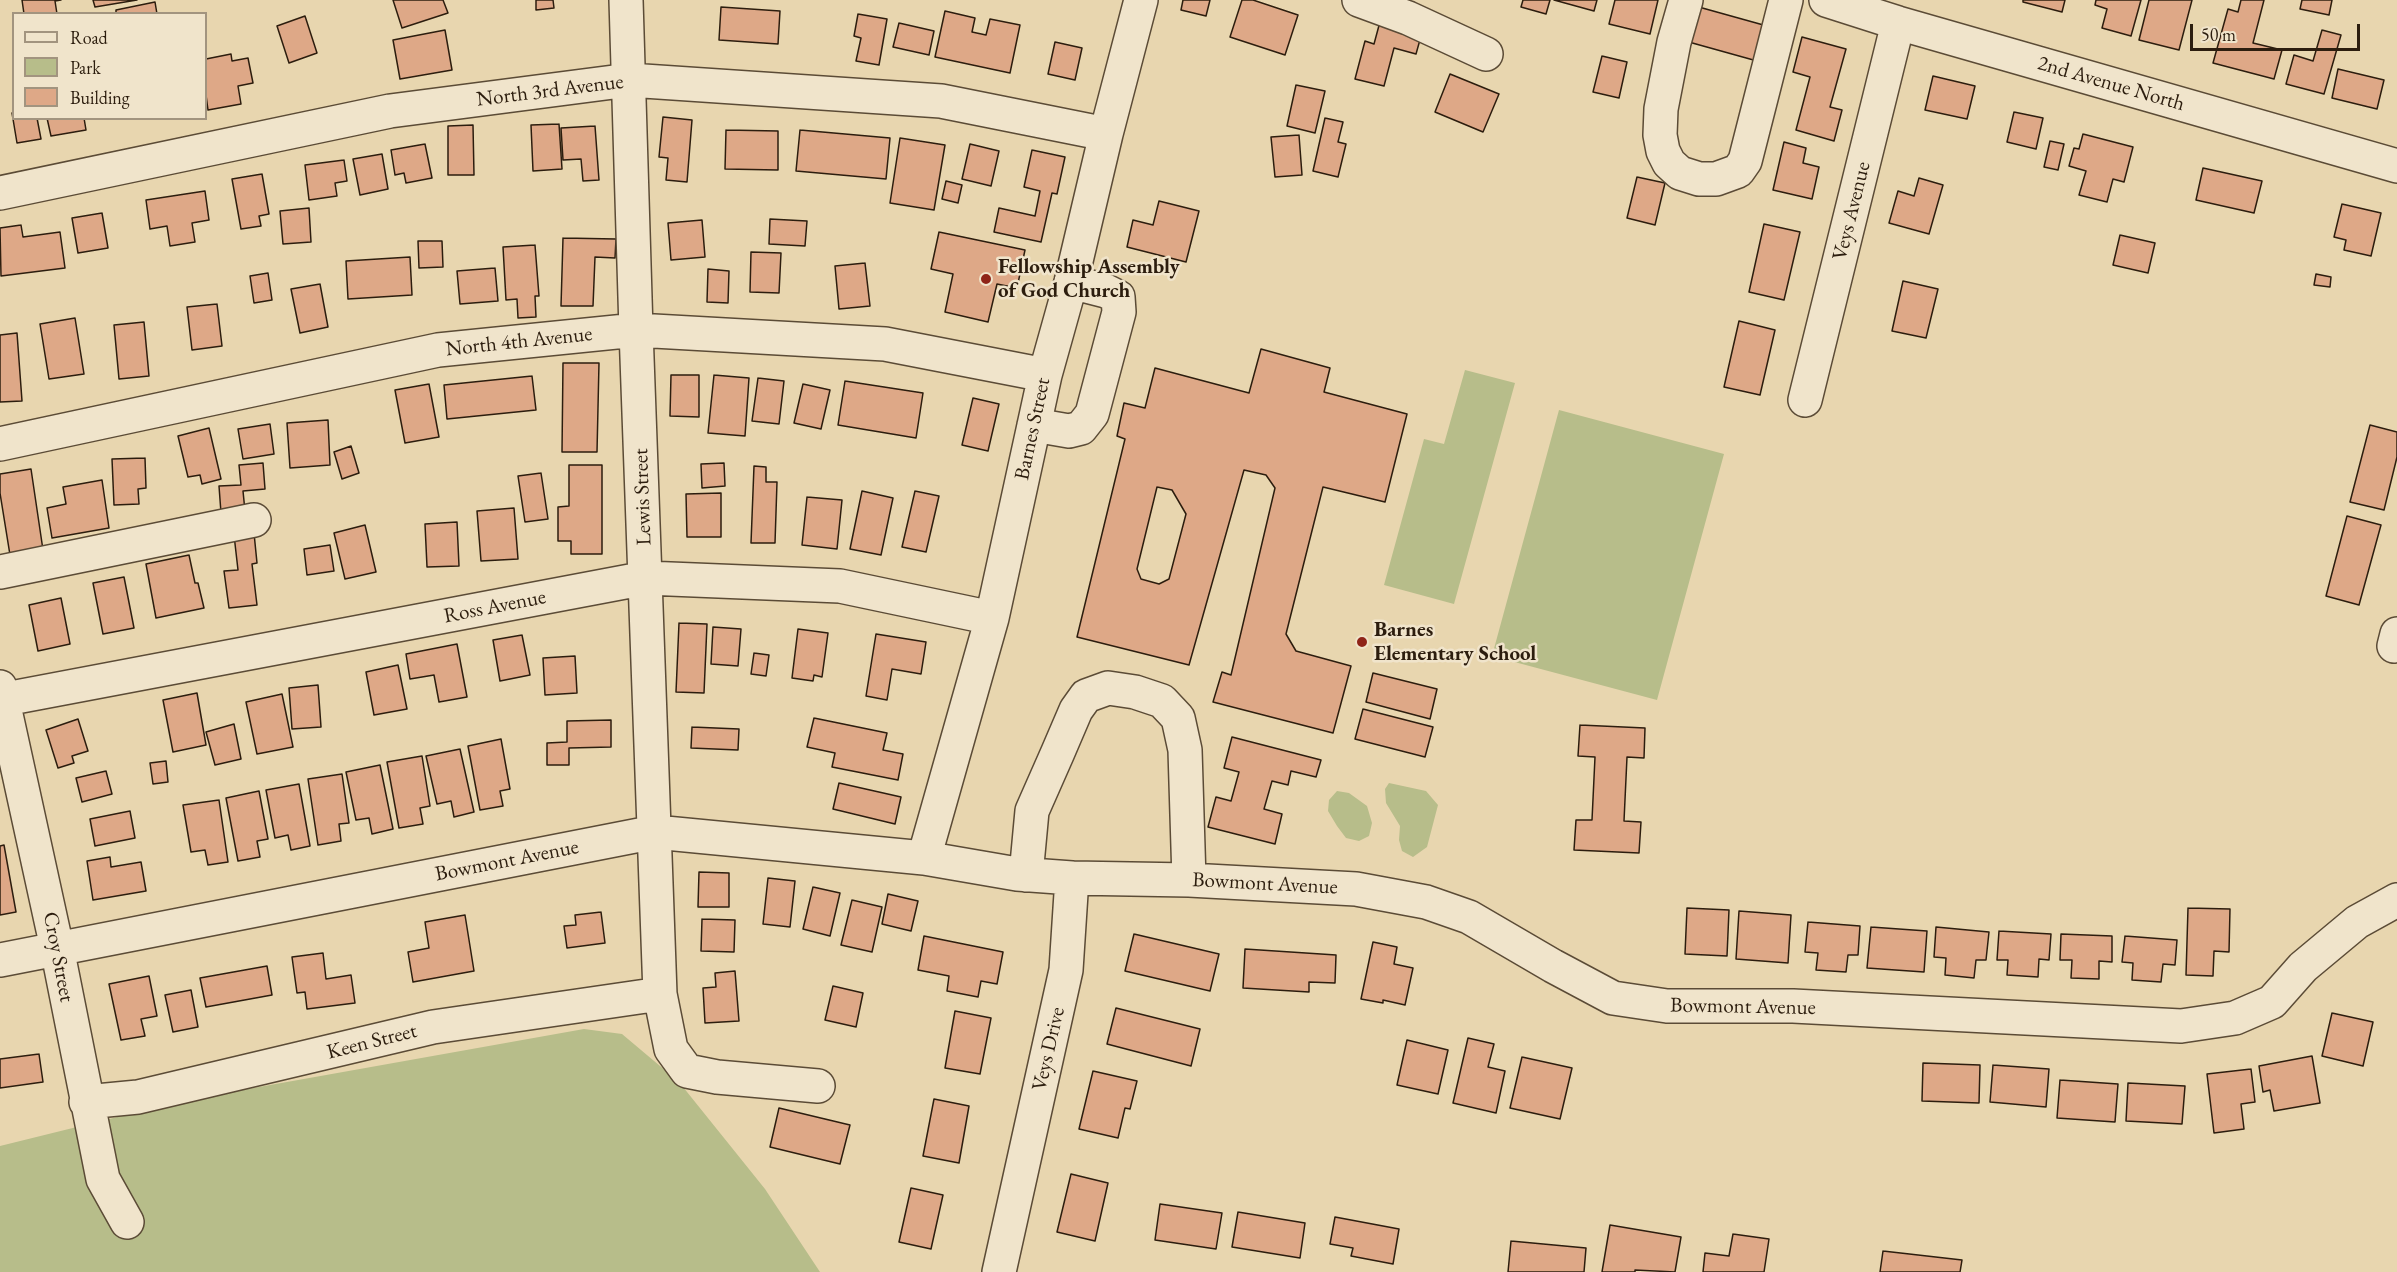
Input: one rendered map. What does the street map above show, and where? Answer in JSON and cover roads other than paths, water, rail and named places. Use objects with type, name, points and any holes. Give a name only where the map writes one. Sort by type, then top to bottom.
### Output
[{"type":"street","name":"Lewis Street","points":[[626,0],[660,994],[671,1049],[687,1071],[717,1077],[818,1086]]},
{"type":"street","name":"Barnes Street","points":[[924,858],[992,618],[1045,375],[1071,282],[1141,0]]},
{"type":"street","points":[[1359,0],[1408,18],[1486,54]]},
{"type":"street","points":[[1686,0],[1674,42],[1661,109],[1660,135],[1663,151],[1669,163],[1680,173],[1699,179],[1716,179],[1738,171],[1745,161],[1786,0]]},
{"type":"street","name":"2nd Avenue North","points":[[1826,0],[1898,23],[2397,166]]},
{"type":"street","name":"Veys Avenue","points":[[1805,400],[1898,23]]},
{"type":"street","name":"North 3rd Avenue","points":[[0,193],[390,111],[629,81],[941,101],[1106,134]]},
{"type":"street","points":[[1034,424],[1070,431],[1081,428],[1092,414],[1119,312],[1118,297],[1106,291],[1071,282]]},
{"type":"street","name":"North 4th Avenue","points":[[0,444],[438,350],[636,330],[885,344],[1045,375]]},
{"type":"street","points":[[0,572],[254,520]]},
{"type":"street","name":"Ross Avenue","points":[[1,696],[646,578],[840,586],[992,618]]},
{"type":"street","points":[[1072,878],[1022,874],[1032,812],[1076,710],[1086,696],[1107,688],[1135,692],[1162,701],[1179,718],[1185,750],[1190,880]]},
{"type":"street","name":"Croy Street","points":[[1,696],[14,820],[57,948],[103,1179],[127,1222]]},
{"type":"street","name":"Bowmont Avenue","points":[[0,960],[655,832],[924,858],[1022,874]]},
{"type":"street","name":"Bowmont Avenue","points":[[1072,878],[1190,880],[1356,889],[1426,902],[1469,917],[1613,998],[1667,1006],[1793,1006],[2181,1026],[2235,1018],[2272,1002],[2303,967],[2357,922],[2397,900]]},
{"type":"street","name":"Veys Drive","points":[[999,1272],[1066,970],[1072,878]]},
{"type":"street","name":"Keen Street","points":[[86,1102],[138,1097],[433,1027],[660,994]]},
{"type":"place","name":"Fellowship Assembly of God Church","points":[[986,279]]},
{"type":"place","name":"Barnes Elementary School","points":[[1362,642]]}]
